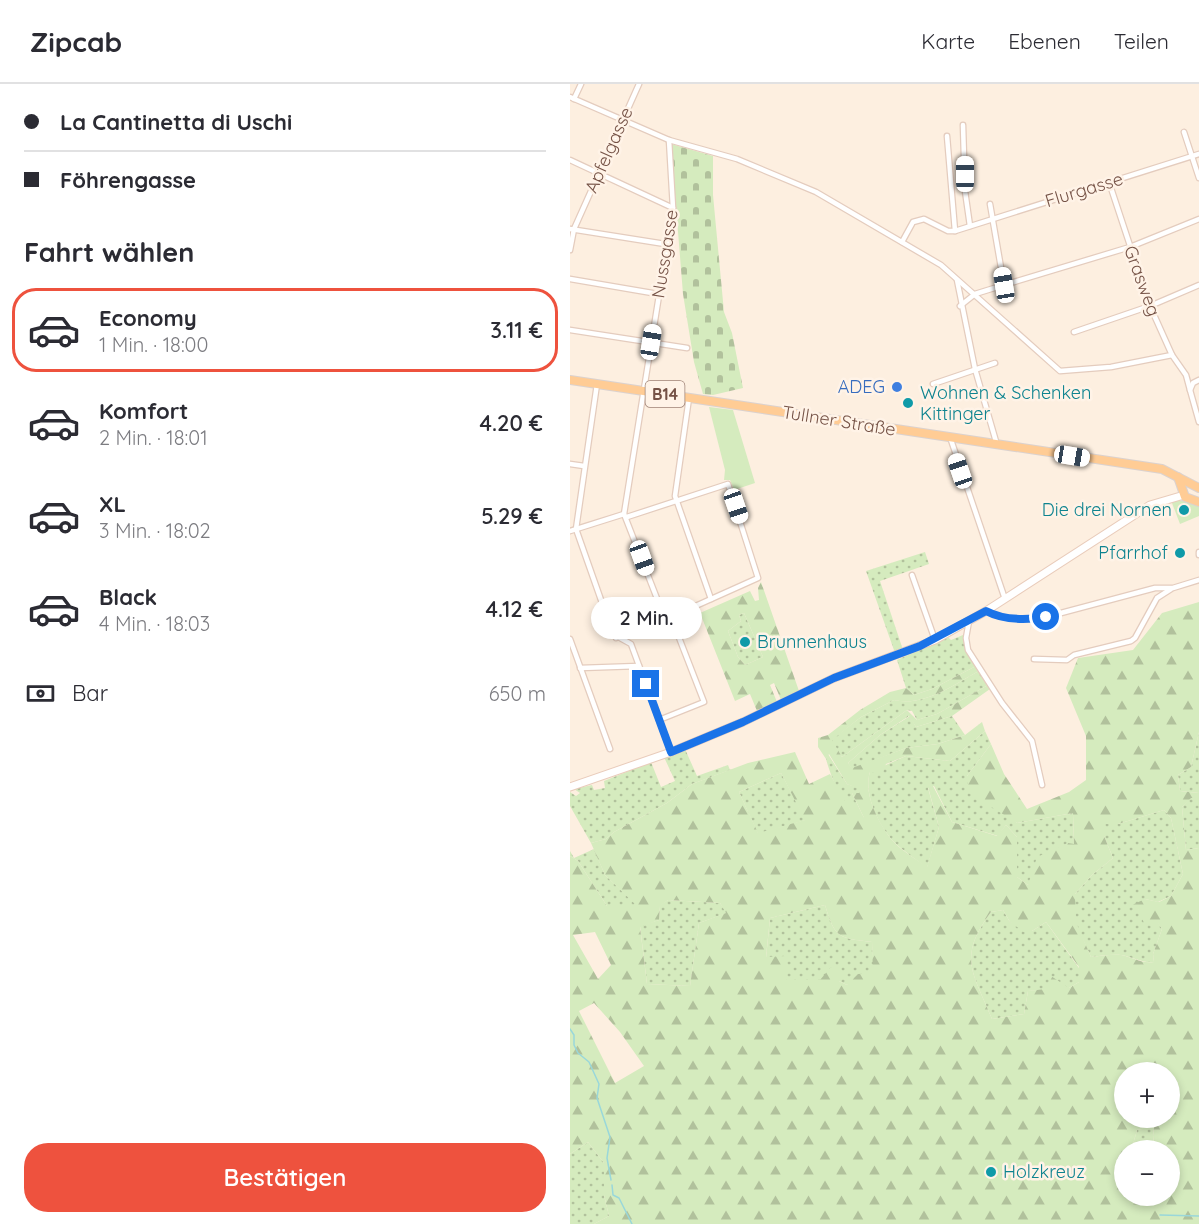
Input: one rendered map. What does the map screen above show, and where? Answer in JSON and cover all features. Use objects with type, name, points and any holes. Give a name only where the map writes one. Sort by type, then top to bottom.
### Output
[{"type":"main road","name":"Tullner Straße","points":[[570,380],[1162,469],[1177,476],[1192,488]]},
{"type":"main road","points":[[570,787],[671,752],[752,718],[834,678],[935,640],[986,611],[1150,505],[1192,488]]},
{"type":"main road","name":"B14","points":[[1192,488],[1187,499],[1197,500]]},
{"type":"street","points":[[580,84],[572,98],[669,140],[765,169],[816,192],[941,265],[1060,371],[1120,366],[1172,355]]},
{"type":"street","name":"Apfelgasse","points":[[570,250],[572,229],[639,84]]},
{"type":"street","points":[[963,125],[965,190],[970,226]]},
{"type":"street","points":[[1184,132],[1199,178]]},
{"type":"street","points":[[902,242],[913,222],[924,219],[948,231],[954,231],[948,136]]},
{"type":"street","name":"Nussgasse","points":[[626,515],[665,244],[673,208],[669,140]]},
{"type":"street","name":"Flurgasse","points":[[954,231],[1199,154]]},
{"type":"street","points":[[570,160],[597,175],[673,208]]},
{"type":"street","name":"Grasweg","points":[[1109,182],[1150,306],[1172,355],[1186,375],[1199,422]]},
{"type":"street","points":[[990,204],[1004,285]]},
{"type":"street","points":[[960,306],[975,294],[1130,247],[1199,219]]},
{"type":"street","points":[[572,229],[665,244]]},
{"type":"street","points":[[570,279],[658,294]]},
{"type":"street","points":[[957,280],[960,306],[996,445]]},
{"type":"street","points":[[1074,332],[1150,306],[1199,285]]},
{"type":"street","points":[[570,330],[687,348]]},
{"type":"street","points":[[933,384],[995,363]]},
{"type":"street","points":[[1186,375],[1199,379]]},
{"type":"street","points":[[1190,390],[1193,383],[1199,379]]},
{"type":"street","points":[[597,384],[573,530],[616,638],[631,644],[671,752]]},
{"type":"street","points":[[689,398],[675,500],[711,599]]},
{"type":"street","points":[[950,437],[1005,599]]},
{"type":"street","points":[[570,464],[584,466]]},
{"type":"street","points":[[573,530],[726,483],[758,578],[671,617],[616,638]]},
{"type":"street","points":[[626,515],[665,619]]},
{"type":"street","points":[[912,575],[935,640]]},
{"type":"street","points":[[1034,659],[1067,660],[1074,655],[1131,641],[1135,638],[1157,598],[1173,588],[1199,580]]},
{"type":"street","points":[[986,611],[1029,620],[1069,612],[1155,588],[1173,588]]},
{"type":"street","points":[[659,720],[704,702],[671,617]]},
{"type":"street","points":[[969,621],[966,638],[968,650],[1002,703],[1032,741],[1042,785]]},
{"type":"street","points":[[570,639],[610,749]]},
{"type":"street","points":[[580,668],[639,666]]},
{"type":"green space","points":[[671,144],[713,156],[713,195],[724,312],[732,333],[743,388],[713,395],[703,394],[694,362],[683,294]]},
{"type":"green space","points":[[709,407],[733,410],[755,483],[734,490],[730,480],[724,480],[725,470]]},
{"type":"green space","points":[[1176,500],[1199,504],[1199,516],[1180,524],[1172,503]]},
{"type":"green space","points":[[925,552],[929,564],[880,581],[903,650],[895,653],[866,571]]},
{"type":"green space","points":[[761,582],[799,691],[781,700],[774,683],[770,685],[777,702],[757,711],[750,694],[735,701],[700,613],[750,591],[755,601],[759,600],[758,588]],"holes":[[[744,613],[763,657],[745,665],[738,657],[728,631],[741,621],[739,615]]]},
{"type":"green space","points":[[1199,602],[1199,732],[1191,767],[1178,775],[1180,791],[1199,793],[1199,798],[1191,798],[1182,807],[1186,850],[1199,848],[1199,1224],[594,1224],[609,1216],[604,1195],[604,1163],[588,1142],[570,1154],[570,856],[578,861],[607,906],[637,906],[605,875],[591,843],[606,839],[614,832],[667,803],[692,784],[748,763],[795,752],[809,784],[830,774],[845,801],[855,805],[864,818],[852,793],[859,793],[859,789],[847,784],[829,754],[826,759],[818,747],[818,738],[828,735],[860,710],[890,692],[906,688],[914,695],[932,689],[976,666],[979,671],[927,698],[894,700],[861,717],[832,740],[842,757],[907,710],[917,720],[937,714],[988,685],[990,689],[952,716],[916,727],[909,716],[880,735],[848,763],[852,768],[906,748],[938,744],[965,735],[982,722],[985,731],[950,761],[906,756],[886,764],[882,774],[870,772],[868,780],[870,798],[877,817],[893,841],[927,867],[939,827],[928,787],[933,786],[952,822],[997,836],[1006,825],[1017,837],[1017,877],[1028,885],[1037,857],[1068,843],[1074,844],[1073,813],[1017,823],[969,793],[967,776],[991,744],[1004,774],[1027,809],[1069,792],[1086,780],[1086,736],[1066,688],[1078,658],[1133,650],[1162,613]],"holes":[[[781,773],[805,820],[758,833],[739,792]],[[1164,810],[1171,818],[1183,874],[1171,896],[1159,902],[1145,899],[1132,905],[1138,909],[1144,923],[1151,926],[1158,923],[1162,929],[1153,954],[1154,962],[1121,955],[1091,957],[1076,922],[1075,894],[1092,875],[1113,858],[1104,836],[1104,824],[1118,824]],[[668,900],[720,903],[726,913],[699,923],[690,986],[647,984],[640,927],[659,920],[660,906]],[[825,905],[835,930],[840,934],[852,939],[872,942],[873,973],[858,974],[847,985],[839,981],[839,971],[831,967],[820,980],[787,980],[786,956],[766,957],[770,918]],[[1003,910],[1010,922],[1024,932],[1032,931],[1046,922],[1079,967],[1079,982],[1069,988],[1051,976],[1046,989],[1028,991],[1024,1014],[992,1019],[974,977],[971,954],[974,942],[991,912]],[[595,932],[611,965],[598,979],[573,935]],[[594,1003],[620,1032],[644,1066],[615,1083],[579,1011]],[[1114,1062],[1180,1062],[1180,1128],[1154,1128],[1154,1140],[1180,1140],[1180,1206],[1114,1206],[1114,1140],[1134,1140],[1137,1130],[1142,1128],[1114,1128]]]},
{"type":"green space","points":[[744,613],[763,657],[745,665],[738,657],[728,631],[741,621],[739,615]]},
{"type":"green space","points":[[963,635],[966,651],[976,666],[932,689],[914,695],[906,688],[897,660],[948,637],[951,640]]},
{"type":"green space","points":[[979,671],[988,685],[937,714],[917,720],[912,711],[907,710],[842,757],[831,740],[861,717],[894,700],[927,698]]},
{"type":"green space","points":[[910,716],[916,727],[952,716],[965,735],[938,744],[906,748],[852,769],[848,763],[880,735]]},
{"type":"green space","points":[[985,731],[991,744],[967,776],[1017,823],[1073,813],[1074,844],[1028,885],[1017,877],[1017,837],[1006,825],[998,836],[952,822],[934,786],[928,788],[939,827],[927,868],[893,841],[877,817],[870,799],[868,780],[870,772],[906,756],[950,761]]},
{"type":"green space","points":[[1199,732],[1199,793],[1180,791],[1178,775],[1191,767]]},
{"type":"green space","points":[[685,749],[697,776],[728,765],[730,770],[692,784],[667,803],[614,832],[606,839],[591,843],[570,806],[570,792],[576,796],[580,793],[574,789],[592,785],[594,790],[605,788],[604,781],[651,762],[661,787],[675,781],[664,757]]},
{"type":"green space","points":[[828,754],[847,784],[859,788],[860,794],[852,793],[864,818],[850,809],[839,793],[826,759]]},
{"type":"green space","points":[[781,773],[806,820],[758,834],[739,792]]},
{"type":"green space","points":[[1191,797],[1199,798],[1199,848],[1186,850],[1182,807]]},
{"type":"green space","points":[[1164,810],[1171,818],[1183,874],[1171,896],[1158,902],[1145,899],[1138,909],[1158,922],[1162,929],[1153,954],[1154,962],[1145,962],[1121,955],[1091,957],[1075,922],[1075,894],[1092,875],[1113,858],[1104,836],[1104,824],[1118,824]]},
{"type":"green space","points":[[594,849],[605,875],[638,906],[607,906],[578,861],[570,856],[570,851],[574,858]]},
{"type":"green space","points":[[668,900],[720,903],[727,913],[699,923],[690,986],[647,984],[640,926],[659,920],[660,905]]},
{"type":"green space","points":[[825,905],[835,930],[840,934],[852,939],[872,942],[874,973],[847,985],[839,981],[786,980],[766,958],[770,918]]},
{"type":"green space","points":[[1003,910],[1010,922],[1032,931],[1046,922],[1079,968],[1079,982],[1069,988],[1028,991],[1024,1014],[992,1019],[974,977],[971,954],[974,942],[991,912]]},
{"type":"green space","points":[[1154,1128],[1154,1140],[1134,1140],[1137,1130]]},
{"type":"green space","points":[[588,1142],[604,1163],[604,1195],[609,1216],[594,1224],[570,1224],[570,1154]]},
{"type":"waterway","points":[[570,1029],[574,1035],[574,1045],[578,1053],[589,1062],[599,1084],[597,1098],[610,1137],[607,1158],[611,1180]]},
{"type":"waterway","points":[[612,1185],[613,1195],[619,1198],[632,1224]]},
{"type":"waterway","points":[[1160,1215],[1199,1216]]},
{"type":"place","name":"ADEG","points":[[897,387]]},
{"type":"place","name":"Wohnen & Schenken Kittinger","points":[[908,403]]},
{"type":"place","name":"Die drei Nornen","points":[[1184,510]]},
{"type":"place","name":"Pfarrhof","points":[[1180,553]]},
{"type":"place","name":"Brunnenhaus","points":[[745,642]]},
{"type":"place","name":"Holzkreuz","points":[[991,1172]]},
{"type":"route","points":[[646,684],[671,752],[762,714],[834,678],[935,640],[986,611],[1029,620],[1046,617]]}]
